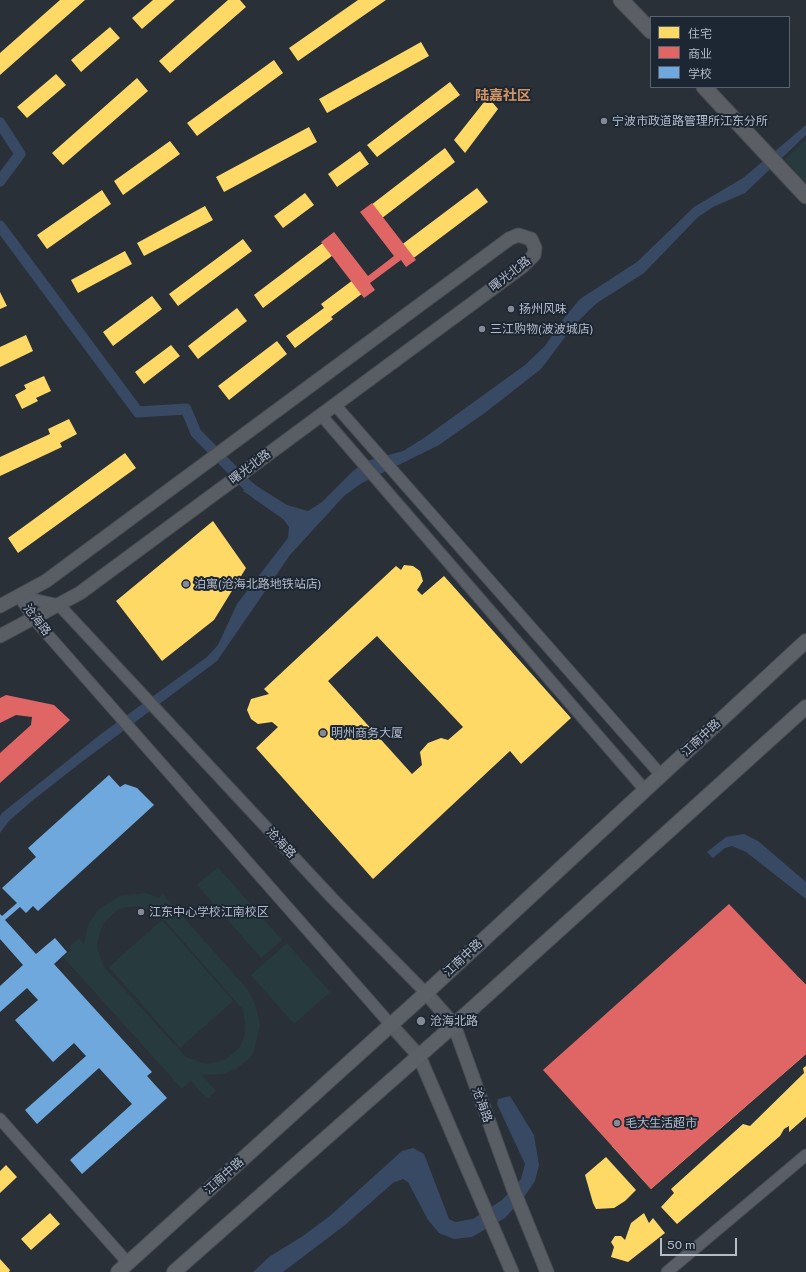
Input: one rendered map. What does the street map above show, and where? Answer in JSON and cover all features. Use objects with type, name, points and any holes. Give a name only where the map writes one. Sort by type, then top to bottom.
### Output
[{"type":"highway","points":[[621,0],[650,31]]},
{"type":"highway","points":[[705,88],[806,196]]},
{"type":"main road","name":"曙光北路","points":[[0,606],[46,581],[508,239],[518,235],[531,239],[535,248],[534,255],[531,259],[80,593],[0,636]]},
{"type":"main road","name":"江南中路","points":[[123,1267],[426,993],[806,641]]},
{"type":"main road","points":[[174,1272],[454,1025],[806,707]]},
{"type":"main road","name":"沧海路","points":[[426,993],[454,1025],[514,1191],[547,1272]]},
{"type":"main road","name":"沧海路","points":[[391,1025],[419,1056],[512,1272]]},
{"type":"street","points":[[335,404],[661,776]]},
{"type":"street","points":[[321,415],[645,790]]},
{"type":"street","name":"沧海路","points":[[19,596],[59,605],[333,899],[426,993]]},
{"type":"street","name":"沧海路","points":[[19,596],[34,619],[391,1025]]},
{"type":"street","points":[[0,1119],[123,1267]]},
{"type":"street","points":[[666,1272],[806,1155]]},
{"type":"green space","points":[[806,139],[806,183],[785,160]]},
{"type":"green space","points":[[218,867],[282,940],[261,958],[197,885]]},
{"type":"green space","points":[[145,893],[159,898],[163,894],[248,990],[255,1004],[260,1025],[254,1051],[250,1058],[236,1069],[223,1074],[202,1075],[216,1091],[207,1099],[191,1081],[182,1089],[63,957],[71,950],[69,947],[79,938],[84,944],[89,923],[99,909],[120,896]],"holes":[[[136,906],[154,911],[162,917],[243,1010],[246,1029],[244,1038],[239,1048],[225,1060],[206,1064],[186,1057],[104,967],[98,951],[97,943],[103,924],[121,908]]]},
{"type":"green space","points":[[162,920],[233,1001],[180,1048],[109,967]]},
{"type":"green space","points":[[287,943],[330,992],[294,1024],[251,975]]},
{"type":"water","points":[[806,125],[806,135],[745,193],[713,207],[698,217],[644,273],[597,303],[574,325],[541,369],[486,412],[439,445],[362,483],[344,496],[290,555],[217,661],[32,801],[9,821],[0,833],[0,816],[2,813],[101,734],[207,657],[218,645],[237,604],[288,538],[289,527],[283,519],[243,491],[252,483],[287,505],[308,511],[322,502],[354,470],[367,461],[403,451],[424,438],[525,365],[545,346],[564,318],[580,299],[637,262],[694,207],[743,178]]},
{"type":"water","points":[[744,834],[758,841],[806,882],[806,899],[746,852],[732,846],[725,848],[713,858],[707,852],[726,837]]},
{"type":"water","points":[[510,1096],[534,1135],[539,1165],[535,1181],[524,1197],[505,1218],[472,1237],[454,1239],[439,1233],[428,1220],[408,1182],[403,1179],[393,1183],[345,1225],[283,1272],[253,1272],[269,1257],[303,1236],[331,1215],[402,1151],[413,1148],[424,1154],[449,1219],[455,1222],[473,1219],[502,1200],[521,1179],[525,1164],[497,1104],[498,1099]]},
{"type":"building: 住宅","points":[[60,0],[85,0],[0,75],[0,53]]},
{"type":"building: 住宅","points":[[153,0],[175,0],[142,29],[132,18]]},
{"type":"building: 住宅","points":[[228,0],[240,0],[246,7],[170,73],[159,61]]},
{"type":"building: 住宅","points":[[358,0],[386,0],[298,61],[289,48]]},
{"type":"building: 住宅","points":[[110,27],[120,38],[81,72],[71,60]]},
{"type":"building: 住宅","points":[[421,42],[429,56],[327,113],[319,99]]},
{"type":"building: 住宅","points":[[274,60],[283,73],[197,136],[187,123]]},
{"type":"building: 住宅","points":[[56,74],[66,85],[27,118],[17,107]]},
{"type":"building: 住宅","points":[[137,78],[148,91],[63,165],[52,153]]},
{"type":"building: 住宅","points":[[450,82],[460,95],[377,157],[367,145]]},
{"type":"building: 住宅","points":[[488,97],[498,109],[465,153],[454,140]]},
{"type":"building: 住宅","points":[[309,127],[317,142],[224,192],[216,177]]},
{"type":"building: 住宅","points":[[170,141],[180,154],[123,195],[114,181]]},
{"type":"building: 住宅","points":[[445,148],[455,162],[373,225],[362,212]]},
{"type":"building: 住宅","points":[[360,151],[369,164],[337,187],[328,174]]},
{"type":"building: 住宅","points":[[477,188],[488,202],[407,263],[396,249]]},
{"type":"building: 住宅","points":[[102,190],[111,204],[47,249],[37,235]]},
{"type":"building: 住宅","points":[[305,193],[314,205],[283,228],[274,216]]},
{"type":"building: 住宅","points":[[205,206],[213,220],[144,256],[137,243]]},
{"type":"building: 住宅","points":[[332,236],[341,249],[263,308],[254,295]]},
{"type":"building: 住宅","points":[[243,239],[252,251],[178,306],[169,294]]},
{"type":"building: 住宅","points":[[125,251],[132,264],[78,293],[71,280]]},
{"type":"building: 住宅","points":[[361,274],[371,287],[331,317],[333,319],[295,348],[286,336],[324,308],[321,304]]},
{"type":"building: 住宅","points":[[0,292],[7,306],[0,309]]},
{"type":"building: 住宅","points":[[152,296],[162,309],[113,346],[103,332]]},
{"type":"building: 住宅","points":[[237,308],[247,321],[198,359],[188,346]]},
{"type":"building: 住宅","points":[[26,335],[33,351],[0,367],[0,347]]},
{"type":"building: 住宅","points":[[277,341],[287,354],[229,400],[218,386]]},
{"type":"building: 住宅","points":[[171,345],[180,356],[144,384],[135,372]]},
{"type":"building: 住宅","points":[[44,376],[51,391],[36,398],[38,401],[22,409],[15,395],[26,389],[24,385]]},
{"type":"building: 住宅","points":[[69,419],[77,434],[60,443],[62,447],[0,476],[0,457],[50,434],[48,429]]},
{"type":"building: 住宅","points":[[125,453],[136,468],[18,553],[8,538]]},
{"type":"building: 住宅","name":"泊寓(沧海北路地铁站店)","points":[[213,521],[246,568],[214,620],[162,661],[116,601]]},
{"type":"building: 住宅","name":"明州商务大厦","points":[[404,565],[413,566],[420,571],[423,581],[417,590],[422,595],[444,576],[571,718],[521,764],[510,751],[373,879],[256,748],[278,727],[272,722],[258,724],[251,719],[247,710],[251,699],[269,694],[264,689],[396,566],[401,570]],"holes":[[[377,636],[463,727],[448,740],[441,738],[428,743],[420,752],[422,765],[412,774],[328,681]]]},
{"type":"building: 住宅","points":[[0,706],[6,718],[0,720]]},
{"type":"building: 住宅","points":[[799,978],[806,985],[806,1054],[651,1189],[612,1146],[656,1107],[671,1121],[683,1112],[668,1099],[783,994],[795,1010],[805,998],[793,985]]},
{"type":"building: 住宅","points":[[806,1066],[806,1117],[789,1132],[789,1126],[784,1129],[780,1136],[677,1224],[661,1207],[674,1193],[671,1189],[743,1124],[750,1126],[804,1073],[803,1068]]},
{"type":"building: 住宅","points":[[606,1157],[636,1190],[625,1201],[614,1208],[596,1209],[585,1175]]},
{"type":"building: 住宅","points":[[6,1165],[17,1177],[0,1193],[0,1171]]},
{"type":"building: 住宅","points":[[50,1213],[60,1224],[31,1250],[21,1239]]},
{"type":"building: 住宅","points":[[644,1213],[649,1223],[653,1218],[665,1233],[628,1262],[611,1257],[614,1247],[611,1242],[615,1236],[621,1236],[625,1240],[631,1223]]},
{"type":"building: 住宅","points":[[0,1259],[10,1270],[9,1272],[0,1272]]},
{"type":"building: 商业","points":[[372,203],[416,260],[406,267],[401,260],[370,283],[375,290],[364,298],[321,242],[334,232],[368,276],[394,256],[360,212]]},
{"type":"building: 商业","points":[[6,695],[54,705],[70,720],[0,783],[0,753],[31,725],[32,717],[16,715],[0,723],[0,698]]},
{"type":"building: 商业","points":[[729,904],[806,985],[806,1054],[651,1189],[543,1070]]},
{"type":"building: 学校","points":[[109,775],[120,787],[125,784],[137,788],[154,805],[38,911],[33,906],[26,913],[20,907],[5,920],[36,954],[55,938],[67,952],[54,964],[152,1072],[147,1076],[167,1098],[82,1174],[70,1160],[132,1104],[99,1068],[37,1124],[25,1110],[86,1056],[74,1043],[53,1062],[15,1020],[38,1000],[27,988],[0,1012],[0,986],[23,965],[0,939],[0,914],[2,916],[17,903],[2,888],[36,857],[28,848]]},
{"type":"waterway","points":[[0,123],[20,154],[0,181]]},
{"type":"waterway","points":[[0,226],[138,412],[186,409],[196,433],[247,485],[260,496]]},
{"type":"place","name":"宁波市政道路管理所江东分所","points":[[604,121]]},
{"type":"place","name":"扬州风味","points":[[511,309]]},
{"type":"place","name":"三江购物(波波城店)","points":[[482,329]]},
{"type":"place","name":"泊寓(沧海北路地铁站店)","points":[[186,584]]},
{"type":"place","name":"明州商务大厦","points":[[323,733]]},
{"type":"place","name":"江东中心学校江南校区","points":[[141,912]]},
{"type":"place","name":"沧海北路","points":[[421,1021]]},
{"type":"place","name":"毛大生活超市","points":[[617,1123]]},
{"type":"district","name":"陆嘉社区","points":[[503,96]]}]
